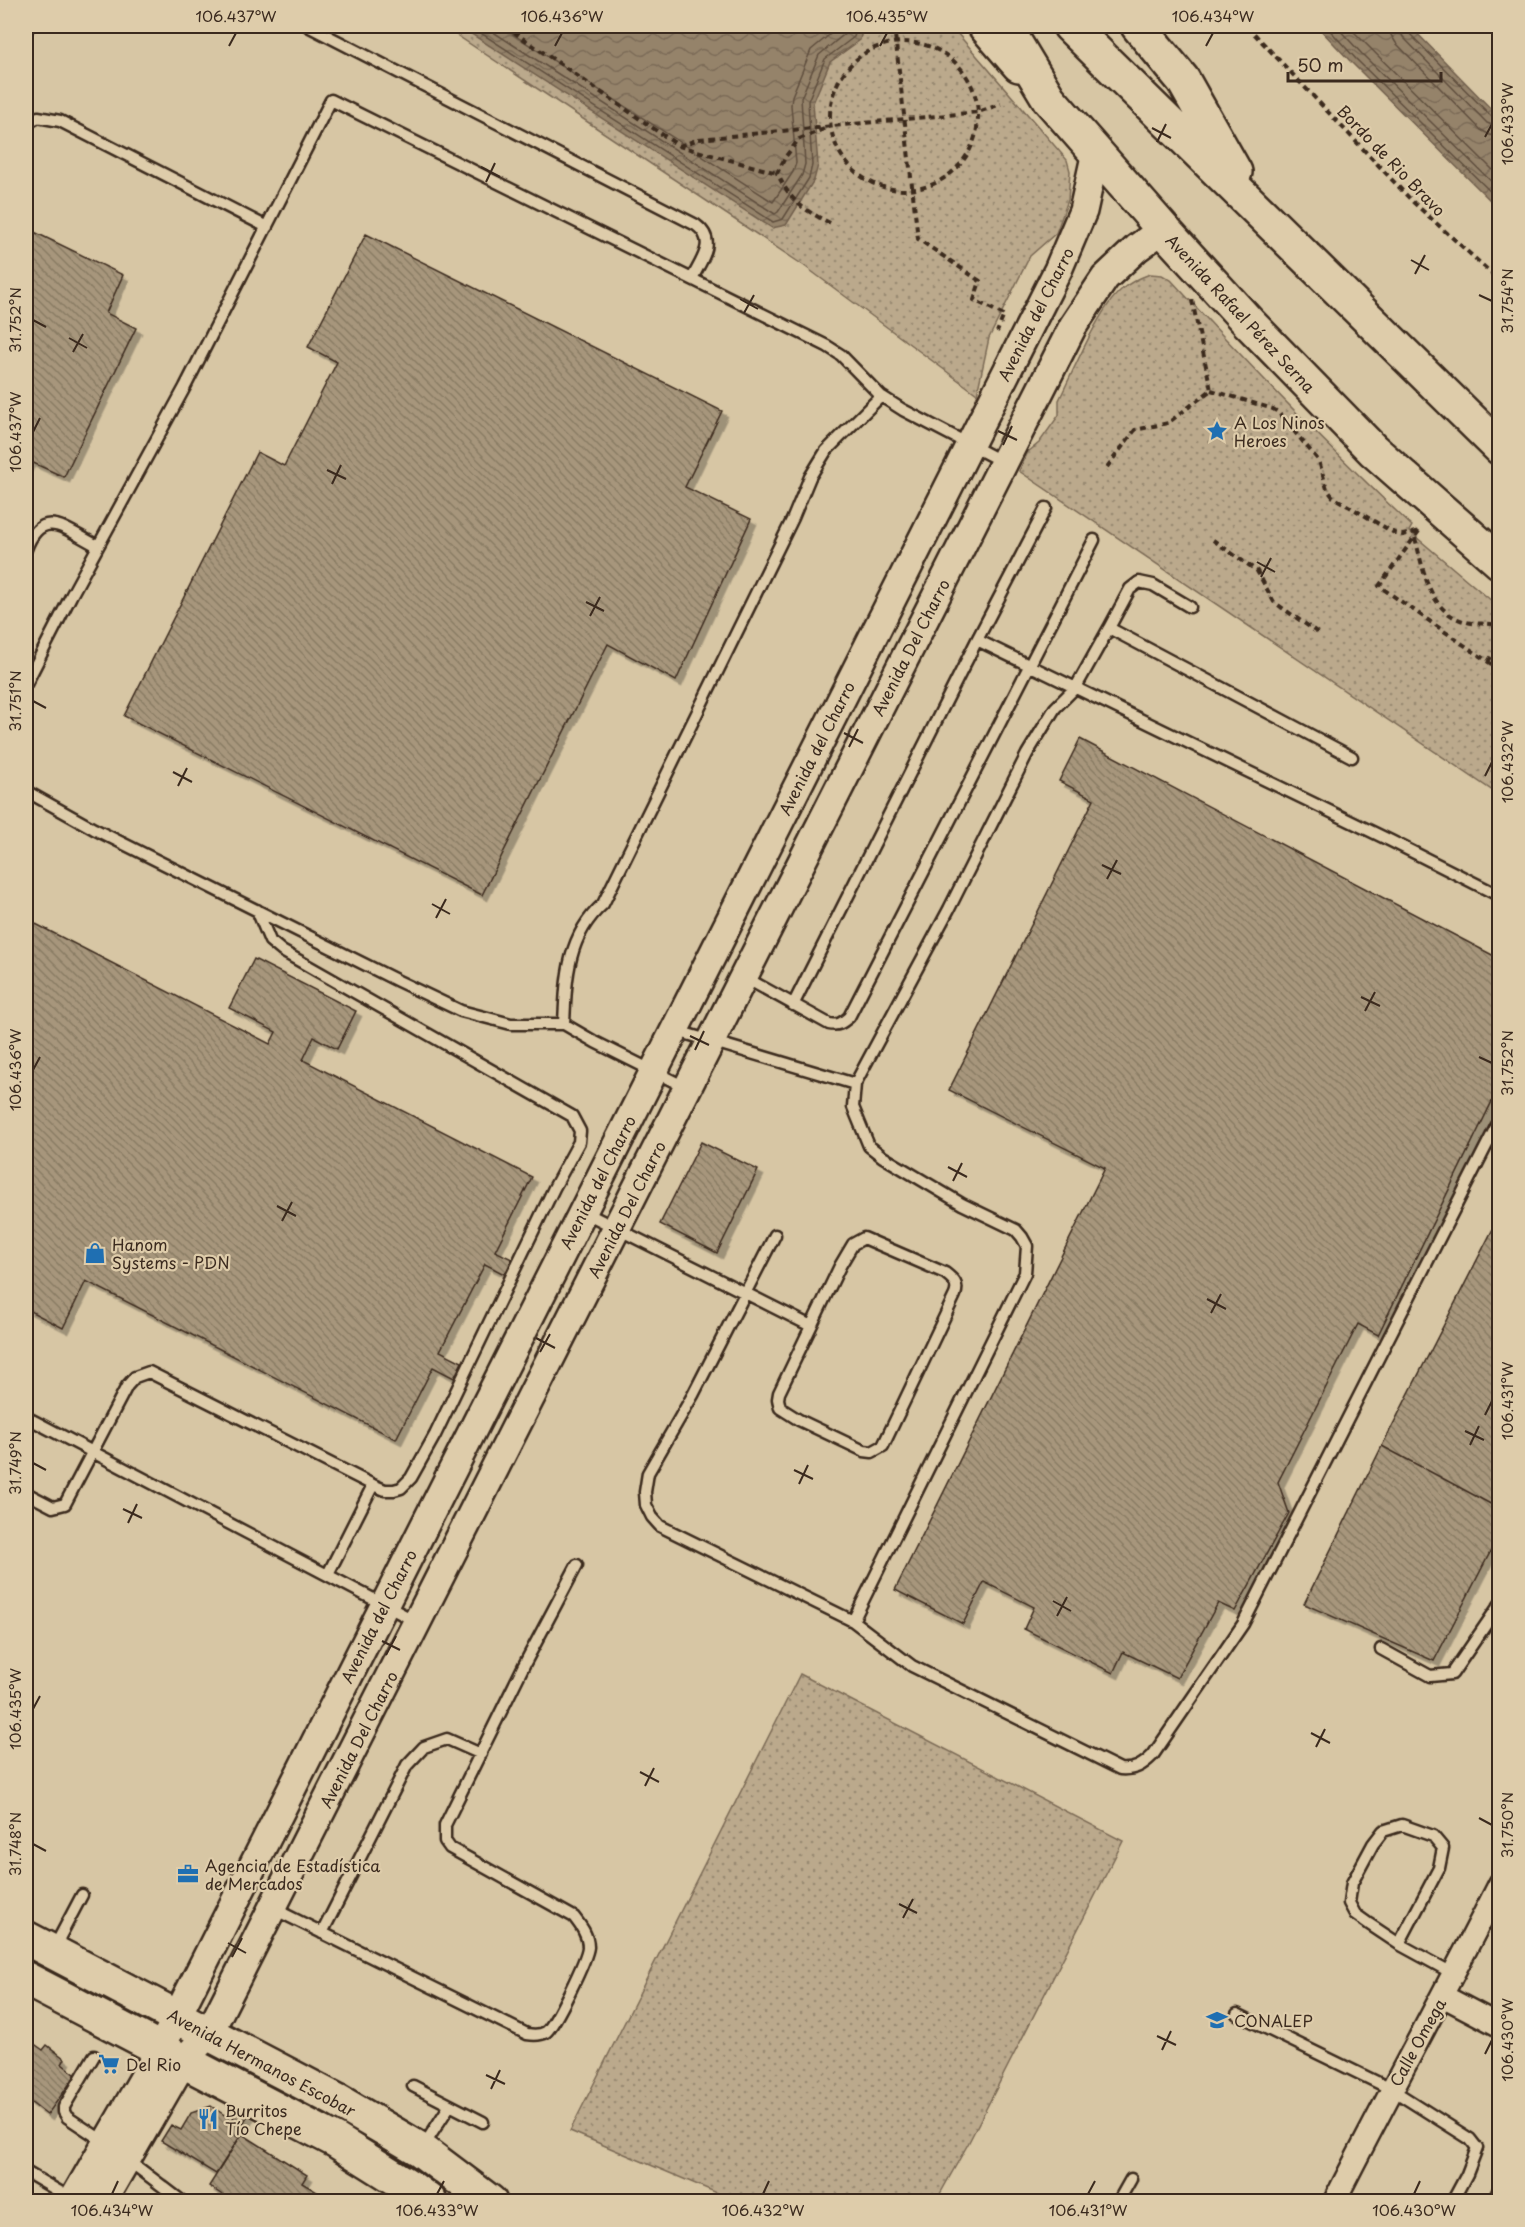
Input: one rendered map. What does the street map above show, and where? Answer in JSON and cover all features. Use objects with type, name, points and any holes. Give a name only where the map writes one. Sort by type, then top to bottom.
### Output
[{"type":"main road","points":[[985,26],[1050,99]]},
{"type":"main road","points":[[1005,26],[1050,99]]},
{"type":"main road","points":[[1070,26],[1500,447]]},
{"type":"main road","points":[[1138,26],[1183,80],[1253,205]]},
{"type":"main road","name":"Avenida Rafael Pérez Serna","points":[[1050,99],[1163,229],[1327,405],[1373,450],[1500,562]]},
{"type":"main road","points":[[31,1981],[39,1945]]},
{"type":"main road","name":"Avenida Hermanos Escobar","points":[[39,1945],[336,2100],[421,2150],[490,2202]]},
{"type":"main road","name":"Avenida Hermanos Escobar","points":[[31,1981],[335,2140],[430,2202]]},
{"type":"street","name":"Avenida del Charro","points":[[73,2201],[116,2151],[173,2054],[177,2016],[1072,240],[1083,211],[1096,152]]},
{"type":"street","name":"Avenida Del Charro","points":[[173,2054],[209,2033],[1072,326],[1117,265],[1163,229]]},
{"type":"street","name":"Calle Omega","points":[[1334,2202],[1500,1883]]},
{"type":"street","points":[[239,1892],[272,1908]]},
{"type":"street","points":[[1443,1996],[1500,2026]]},
{"type":"street","points":[[102,2202],[116,2151]]},
{"type":"lane","points":[[26,31],[29,26]]},
{"type":"lane","points":[[313,27],[696,225],[704,231],[707,247],[692,279]]},
{"type":"lane","points":[[26,684],[185,387],[331,100],[827,346],[841,355],[881,396],[1003,462]]},
{"type":"lane","points":[[26,124],[38,117],[60,121],[267,227]]},
{"type":"lane","points":[[564,1024],[565,987],[572,950],[592,914],[603,904],[794,518],[810,477],[826,451],[881,396]]},
{"type":"lane","points":[[793,1005],[1046,508]]},
{"type":"lane","points":[[26,549],[36,529],[46,524],[57,525],[98,546]]},
{"type":"lane","points":[[743,977],[829,1024],[835,1025],[849,1017],[1094,540]]},
{"type":"lane","points":[[854,1622],[1025,1273],[1027,1261],[1027,1246],[1016,1230],[1002,1221],[962,1204],[883,1157],[869,1146],[852,1107],[855,1084],[949,909],[1027,754],[1055,708],[1076,687],[1130,589],[1139,582],[1153,585],[1190,607]]},
{"type":"lane","points":[[1109,628],[1352,757]]},
{"type":"lane","points":[[977,640],[1500,896]]},
{"type":"lane","points":[[26,791],[94,829],[461,1011],[511,1024],[564,1024],[687,1088]]},
{"type":"lane","points":[[26,1493],[53,1507],[65,1504],[127,1386],[135,1377],[149,1372],[373,1485],[394,1490],[401,1488],[411,1478],[435,1435],[554,1188],[579,1142],[580,1131],[572,1116],[282,951],[270,941],[257,910]]},
{"type":"lane","points":[[674,1030],[855,1084]]},
{"type":"lane","points":[[775,1235],[693,1395],[648,1473],[645,1492],[646,1505],[652,1517],[660,1527],[854,1622],[912,1666],[1119,1769],[1133,1770],[1154,1755],[1242,1624],[1500,1119]]},
{"type":"lane","points":[[582,1211],[811,1326]]},
{"type":"lane","points":[[864,1238],[945,1273],[957,1286],[955,1295],[883,1446],[872,1452],[864,1451],[799,1420],[779,1405],[779,1393],[811,1326],[824,1296],[853,1244],[864,1238]]},
{"type":"lane","points":[[26,1417],[417,1622]]},
{"type":"lane","points":[[328,1574],[346,1534],[373,1485]]},
{"type":"lane","points":[[272,1908],[528,2034],[536,2036],[546,2032],[564,2006],[588,1948],[584,1929],[574,1917],[450,1848],[445,1840],[445,1825],[524,1665],[577,1565]]},
{"type":"lane","points":[[1381,1649],[1430,1676],[1452,1674],[1500,1604]]},
{"type":"lane","points":[[322,1933],[407,1765],[424,1746],[447,1739],[482,1754]]},
{"type":"lane","points":[[1400,1944],[1439,1868],[1443,1848],[1433,1836],[1402,1825],[1383,1831],[1373,1844],[1352,1883],[1349,1903],[1355,1914],[1400,1944],[1454,1974]]},
{"type":"lane","points":[[39,1945],[82,1895]]},
{"type":"lane","points":[[1237,2014],[1391,2089],[1470,2139],[1477,2148],[1467,2174],[1452,2202]]},
{"type":"lane","points":[[94,2056],[64,2107],[67,2117],[183,2202]]},
{"type":"lane","points":[[413,2086],[483,2122]]},
{"type":"lane","points":[[421,2150],[450,2105]]},
{"type":"lane","points":[[26,2172],[73,2201]]},
{"type":"lane","points":[[1118,2202],[1131,2179]]},
{"type":"path","points":[[506,26],[679,146],[777,173],[788,194],[803,209],[830,223]]},
{"type":"path","points":[[894,26],[918,239],[980,281],[974,300],[1004,315],[997,332]]},
{"type":"path","name":"Bordo de Rio Bravo","points":[[1247,26],[1413,202],[1500,281]]},
{"type":"path","points":[[897,41],[927,45],[947,55],[963,72],[970,85],[978,112],[977,128],[968,155],[954,171],[934,185],[912,190],[892,189],[874,183],[854,170],[837,149],[830,126],[830,110],[835,89],[844,73],[857,59],[876,46],[897,41]]},
{"type":"path","points":[[679,146],[699,139],[906,117],[978,112],[1001,104]]},
{"type":"path","points":[[777,173],[799,139],[830,126]]},
{"type":"path","points":[[1191,296],[1212,390]]},
{"type":"path","points":[[1107,467],[1135,430],[1168,423],[1212,390]]},
{"type":"path","points":[[1212,390],[1278,412],[1318,461],[1327,489],[1333,497],[1396,534],[1403,535],[1419,531],[1379,586],[1500,670]]},
{"type":"path","points":[[1414,537],[1428,586],[1441,608],[1452,616],[1468,622],[1491,623],[1500,626]]},
{"type":"path","points":[[1213,540],[1257,571],[1274,602],[1317,633]]},
{"type":"path","points":[[1488,662],[1500,643]]},
{"type":"shaded area","points":[[443,26],[951,26],[1067,160],[1070,171],[1068,200],[1056,233],[1030,256],[989,338],[977,394],[803,265]]},
{"type":"shaded area","points":[[1150,274],[1162,275],[1171,280],[1289,405],[1412,526],[1409,531],[1499,607],[1499,795],[1019,471],[1028,452],[1039,443],[1059,415],[1059,400],[1104,311],[1124,287]]},
{"type":"shaded area","points":[[800,1674],[1123,1841],[968,2144],[936,2201],[736,2201],[570,2131]]},
{"type":"water","points":[[459,26],[863,26],[860,40],[830,62],[813,103],[818,165],[814,180],[786,225],[772,228]]},
{"type":"water","points":[[1317,26],[1410,26],[1499,117],[1499,209],[1352,63]]},
{"type":"building","points":[[26,228],[123,275],[106,313],[136,328],[64,477],[29,461],[26,467]]},
{"type":"building","points":[[366,234],[722,411],[685,487],[751,519],[676,681],[608,644],[482,895],[124,716],[257,452],[284,466],[337,362],[308,347]]},
{"type":"building","points":[[1080,739],[1500,959],[1500,1085],[1378,1335],[1358,1324],[1278,1482],[1289,1513],[1235,1611],[1218,1603],[1177,1678],[1123,1652],[1113,1673],[1024,1629],[1034,1607],[984,1582],[963,1624],[895,1590],[1105,1168],[949,1090],[1094,799],[1059,781]]},
{"type":"building","points":[[26,919],[270,1044],[276,1032],[229,1008],[254,959],[356,1011],[337,1049],[314,1037],[303,1060],[532,1177],[495,1251],[514,1260],[506,1275],[485,1264],[440,1351],[462,1362],[454,1378],[433,1367],[396,1439],[86,1281],[63,1328],[26,1309]]},
{"type":"building","points":[[701,1142],[758,1170],[717,1253],[660,1224]]},
{"type":"building","points":[[1500,1215],[1500,1509],[1382,1446]]},
{"type":"building","points":[[1382,1446],[1500,1509],[1500,1533],[1434,1661],[1304,1604]]},
{"type":"building","points":[[26,2038],[43,2050],[47,2045],[65,2059],[62,2064],[76,2075],[47,2115],[26,2099]]},
{"type":"building","points":[[211,2106],[232,2120],[238,2109],[248,2115],[236,2136],[239,2138],[216,2174],[161,2141],[171,2125],[181,2130],[191,2113]]},
{"type":"building","points":[[242,2134],[307,2175],[302,2183],[327,2198],[325,2202],[233,2202],[209,2186]]},
{"type":"building","points":[[1500,2172],[1500,2202],[1485,2202]]},
{"type":"place","name":"A Los Ninos Heroes","points":[[1217,431]]},
{"type":"place","name":"Hanom Systems - PDN","points":[[95,1253]]},
{"type":"place","name":"Agencia de Estadística de Mercados","points":[[188,1874]]},
{"type":"place","name":"CONALEP","points":[[1217,2020]]},
{"type":"place","name":"Del Rio","points":[[109,2064]]},
{"type":"place","name":"Burritos Tío Chepe","points":[[208,2119]]}]
